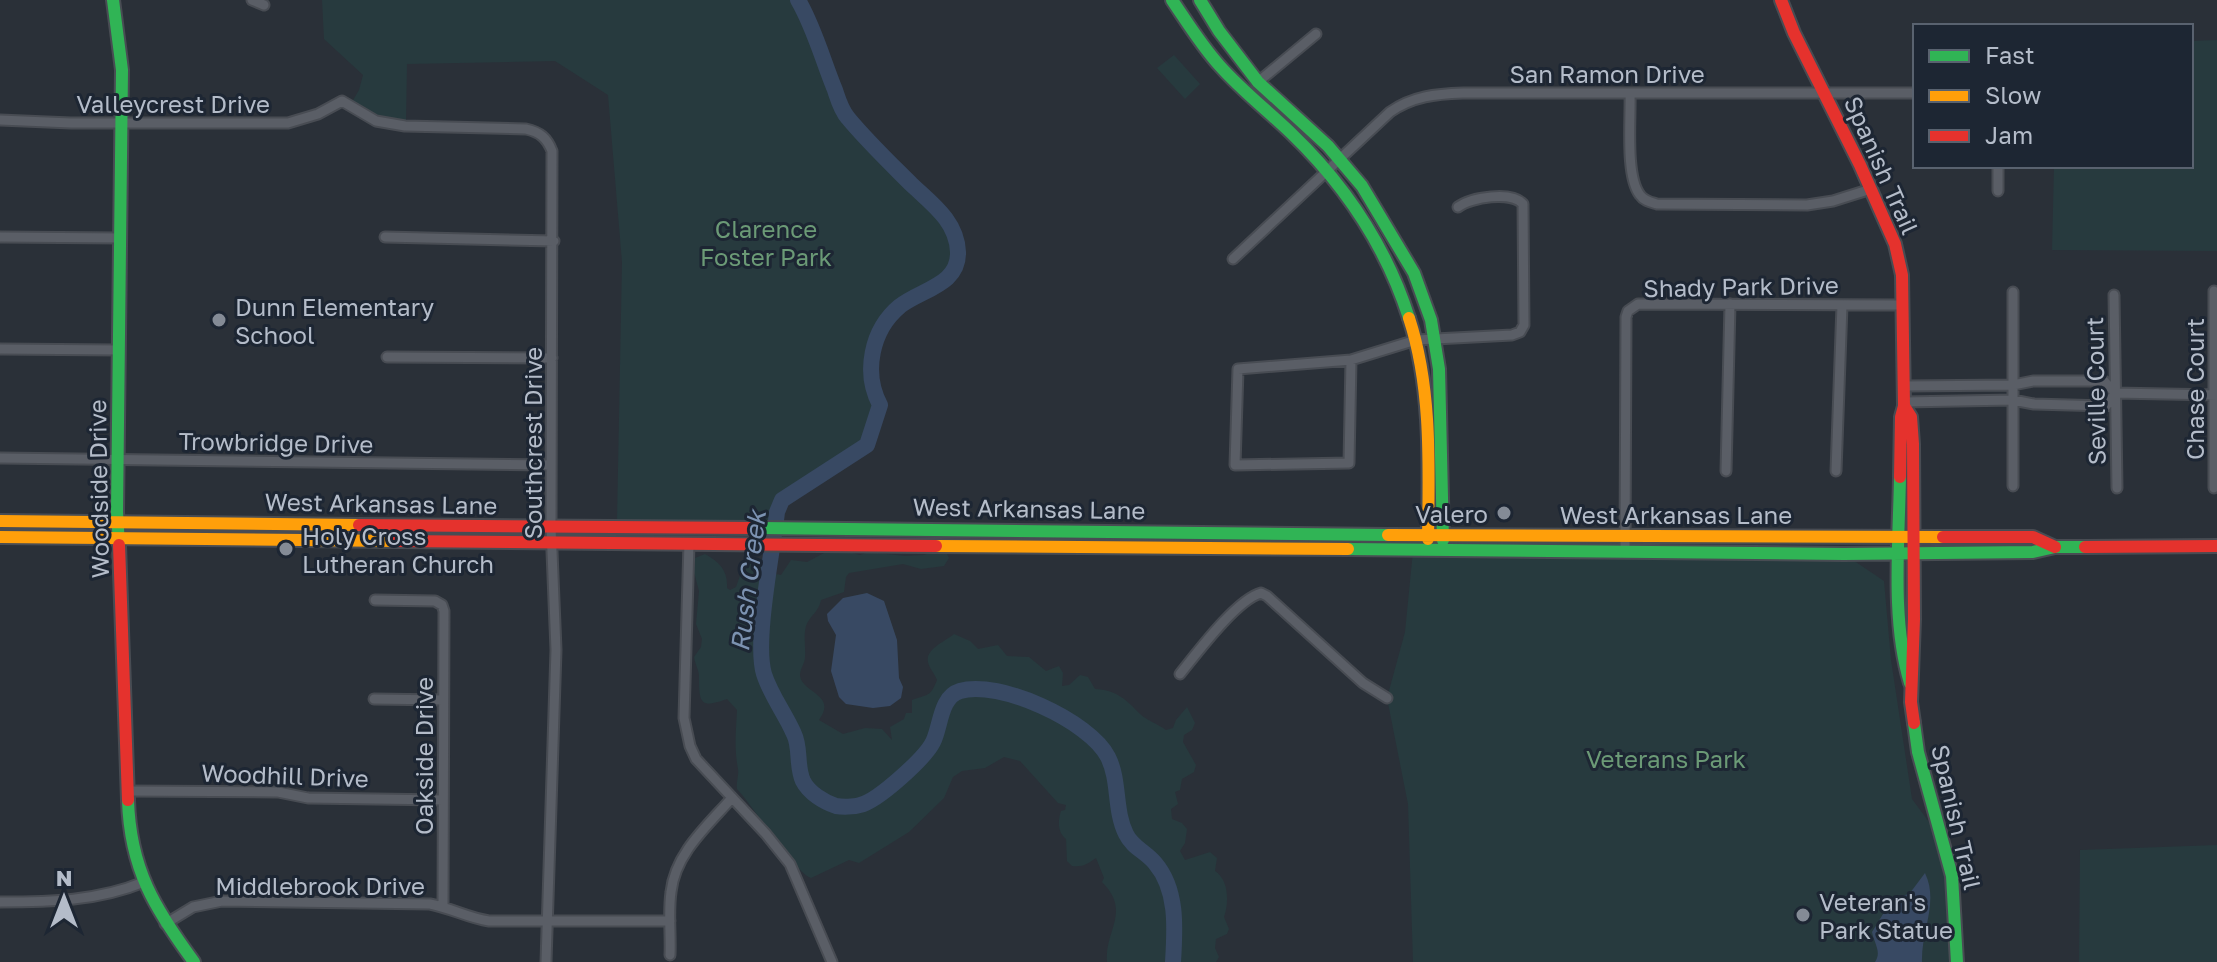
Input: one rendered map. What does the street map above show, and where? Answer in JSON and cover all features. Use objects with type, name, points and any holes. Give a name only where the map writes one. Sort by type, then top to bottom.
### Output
[{"type":"main road","name":"Woodside Drive","points":[[113,0],[120,42],[122,123],[118,522],[127,791],[135,856],[144,882],[165,924],[194,962]]},
{"type":"main road","points":[[1172,0],[1220,67],[1291,133],[1360,210],[1401,287],[1416,340],[1424,389],[1428,551]]},
{"type":"main road","points":[[1200,0],[1258,82],[1339,159],[1362,186],[1423,293],[1440,382],[1443,551]]},
{"type":"main road","name":"Spanish Trail","points":[[1781,0],[1794,33],[1871,189],[1899,259],[1903,305],[1904,404],[1901,417],[1898,554],[1902,657],[1910,683]]},
{"type":"main road","name":"Spanish Trail","points":[[1904,404],[1911,417],[1913,444],[1914,645],[1910,683],[1913,728],[1952,876],[1957,962]]},
{"type":"main road","name":"West Arkansas Lane","points":[[0,521],[2033,537],[2055,547]]},
{"type":"main road","name":"West Arkansas Lane","points":[[0,537],[1898,554],[2033,552],[2055,547],[2217,546]]},
{"type":"street","points":[[252,0],[264,5]]},
{"type":"street","points":[[1258,82],[1316,34]]},
{"type":"street","name":"San Ramon Drive","points":[[1233,259],[1390,112],[1403,103],[1425,95],[1913,93]]},
{"type":"street","points":[[1630,94],[1632,171],[1635,186],[1644,199],[1672,204],[1807,205],[1833,201],[1871,189]]},
{"type":"street","name":"Valleycrest Drive","points":[[0,120],[288,123],[318,114],[342,101]]},
{"type":"street","name":"Southcrest Drive","points":[[342,101],[376,121],[405,126],[536,131],[545,138],[552,151],[551,527],[556,650],[546,962]]},
{"type":"street","points":[[1998,168],[1998,191]]},
{"type":"street","points":[[1351,360],[1349,463],[1235,465],[1238,369],[1351,360],[1416,340],[1520,332],[1526,320],[1523,204],[1513,197],[1471,199],[1458,207]]},
{"type":"street","points":[[0,237],[121,238]]},
{"type":"street","points":[[385,237],[554,241]]},
{"type":"street","name":"Chase Court","points":[[2214,291],[2214,488]]},
{"type":"street","points":[[2013,292],[2013,486]]},
{"type":"street","name":"Seville Court","points":[[2114,295],[2117,488]]},
{"type":"street","name":"Shady Park Drive","points":[[1625,551],[1628,311],[1638,304],[1903,305]]},
{"type":"street","points":[[1726,471],[1730,304]]},
{"type":"street","points":[[1836,471],[1842,305]]},
{"type":"street","points":[[0,349],[119,350]]},
{"type":"street","points":[[387,357],[552,358]]},
{"type":"street","points":[[1904,386],[2104,381],[2115,393],[2216,395]]},
{"type":"street","points":[[1904,404],[2013,400],[2034,404],[2106,406],[2115,393]]},
{"type":"street","name":"Trowbridge Drive","points":[[0,458],[551,465]]},
{"type":"street","points":[[689,543],[686,729],[696,759],[790,864],[832,962]]},
{"type":"street","points":[[1180,674],[1215,632],[1251,597],[1261,593],[1363,683],[1387,698]]},
{"type":"street","name":"Oakside Drive","points":[[375,600],[435,601],[442,605],[443,907]]},
{"type":"street","points":[[374,699],[443,700]]},
{"type":"street","name":"Woodhill Drive","points":[[127,791],[278,792],[308,798],[443,800]]},
{"type":"street","points":[[670,955],[671,890],[680,861],[731,799]]},
{"type":"street","points":[[0,902],[91,898],[144,882]]},
{"type":"street","name":"Middlebrook Drive","points":[[165,924],[178,913],[222,901],[443,907],[489,921],[670,921]]},
{"type":"green space","name":"Clarence Foster Park","points":[[322,0],[798,0],[844,115],[946,218],[956,236],[958,266],[900,307],[876,343],[871,374],[880,405],[867,445],[782,500],[776,520],[617,521],[622,262],[608,95],[555,61],[407,64],[406,122],[377,116],[352,102],[363,75],[324,39]]},
{"type":"green space","points":[[2217,40],[2217,251],[2052,250],[2054,168],[2193,168],[2193,41]]},
{"type":"green space","points":[[1174,55],[1200,84],[1185,99],[1157,68]]},
{"type":"green space","points":[[945,550],[949,558],[944,566],[921,569],[903,564],[849,573],[844,592],[821,600],[806,626],[805,659],[800,675],[806,686],[822,699],[824,711],[819,720],[843,734],[865,728],[882,729],[892,740],[890,727],[904,719],[906,713],[912,713],[912,700],[928,694],[935,686],[937,680],[929,664],[930,653],[954,634],[970,641],[978,649],[998,645],[1007,656],[1029,657],[1046,671],[1059,666],[1063,673],[1062,686],[1069,685],[1080,675],[1088,677],[1095,689],[1119,696],[1166,730],[1173,728],[1187,707],[1195,723],[1192,730],[1184,735],[1183,742],[1196,765],[1194,772],[1182,779],[1180,790],[1175,792],[1178,804],[1171,809],[1172,819],[1187,829],[1180,851],[1185,860],[1210,852],[1217,858],[1215,871],[1225,886],[1227,905],[1224,917],[1229,929],[1227,934],[1216,939],[1215,948],[1219,957],[1216,962],[1107,962],[1116,912],[1111,893],[1102,882],[1104,878],[1096,858],[1080,866],[1072,866],[1067,861],[1066,839],[1059,822],[1066,805],[1058,803],[1020,761],[1004,757],[985,768],[962,771],[953,777],[944,798],[909,832],[859,863],[849,860],[811,878],[795,864],[737,789],[737,710],[727,699],[703,702],[700,693],[694,657],[702,639],[696,624],[699,591],[694,572],[695,558],[705,554],[719,564],[730,590],[736,587],[743,567],[759,558],[767,561],[776,574],[781,575],[791,560],[807,562],[824,553],[846,551],[860,555],[869,552],[905,556]]},
{"type":"green space","name":"Veterans Park","points":[[1413,551],[1844,554],[1884,581],[1891,660],[1912,799],[1943,841],[1960,962],[1413,962],[1408,804],[1387,698],[1405,632]]},
{"type":"green space","points":[[2217,845],[2217,962],[2079,962],[2080,850]]},
{"type":"water","points":[[867,593],[884,601],[897,640],[899,678],[903,687],[901,698],[890,706],[873,708],[846,704],[839,697],[831,671],[836,635],[827,614],[843,598]]},
{"type":"water","points":[[1925,873],[1930,906],[1922,962],[1875,962],[1878,951],[1872,932],[1891,901],[1910,893]]},
{"type":"waterway","name":"Rush Creek","points":[[798,0],[846,115],[942,214],[953,231],[958,252],[957,263],[946,279],[900,306],[876,339],[871,366],[880,405],[867,445],[782,500],[777,512],[763,618],[762,659],[767,682],[796,739],[803,781],[813,793],[831,804],[845,807],[860,805],[889,788],[928,749],[948,699],[953,694],[977,689],[997,691],[1042,706],[1083,730],[1108,757],[1126,834],[1155,863],[1168,885],[1173,910],[1173,962]]},
{"type":"traffic: fast","points":[[113,0],[122,70],[119,545]]},
{"type":"traffic: fast","points":[[1172,0],[1219,65],[1311,153],[1346,195],[1376,242],[1409,318]]},
{"type":"traffic: fast","points":[[1200,0],[1258,82],[1328,146],[1362,186],[1414,273],[1431,320],[1439,369],[1443,540]]},
{"type":"traffic: fast","points":[[1900,477],[1898,608],[1910,683]]},
{"type":"traffic: fast","points":[[754,528],[1388,535]]},
{"type":"traffic: fast","points":[[1348,549],[1844,554],[2033,552],[2055,547],[2085,547]]},
{"type":"traffic: fast","points":[[1914,723],[1918,752],[1952,876],[1957,962]]},
{"type":"traffic: fast","points":[[128,800],[139,868],[157,906],[194,962]]},
{"type":"traffic: slow","points":[[1409,318],[1425,399],[1428,539]]},
{"type":"traffic: slow","points":[[0,521],[359,525]]},
{"type":"traffic: slow","points":[[1388,535],[1943,537]]},
{"type":"traffic: slow","points":[[0,537],[397,541]]},
{"type":"traffic: slow","points":[[936,546],[1348,549]]},
{"type":"traffic: jam","points":[[1781,0],[1895,244],[1902,275],[1904,406],[1900,477]]},
{"type":"traffic: jam","points":[[1904,406],[1911,417],[1913,444],[1911,702],[1914,723]]},
{"type":"traffic: jam","points":[[359,525],[754,528]]},
{"type":"traffic: jam","points":[[1943,537],[2033,537],[2055,547]]},
{"type":"traffic: jam","points":[[397,541],[936,546]]},
{"type":"traffic: jam","points":[[119,545],[128,800]]},
{"type":"traffic: jam","points":[[2085,547],[2217,546]]},
{"type":"place","name":"Dunn Elementary School","points":[[219,320]]},
{"type":"place","name":"Valero","points":[[1504,513]]},
{"type":"place","name":"Holy Cross Lutheran Church","points":[[286,549]]},
{"type":"place","name":"Veteran's Park Statue","points":[[1803,915]]}]
